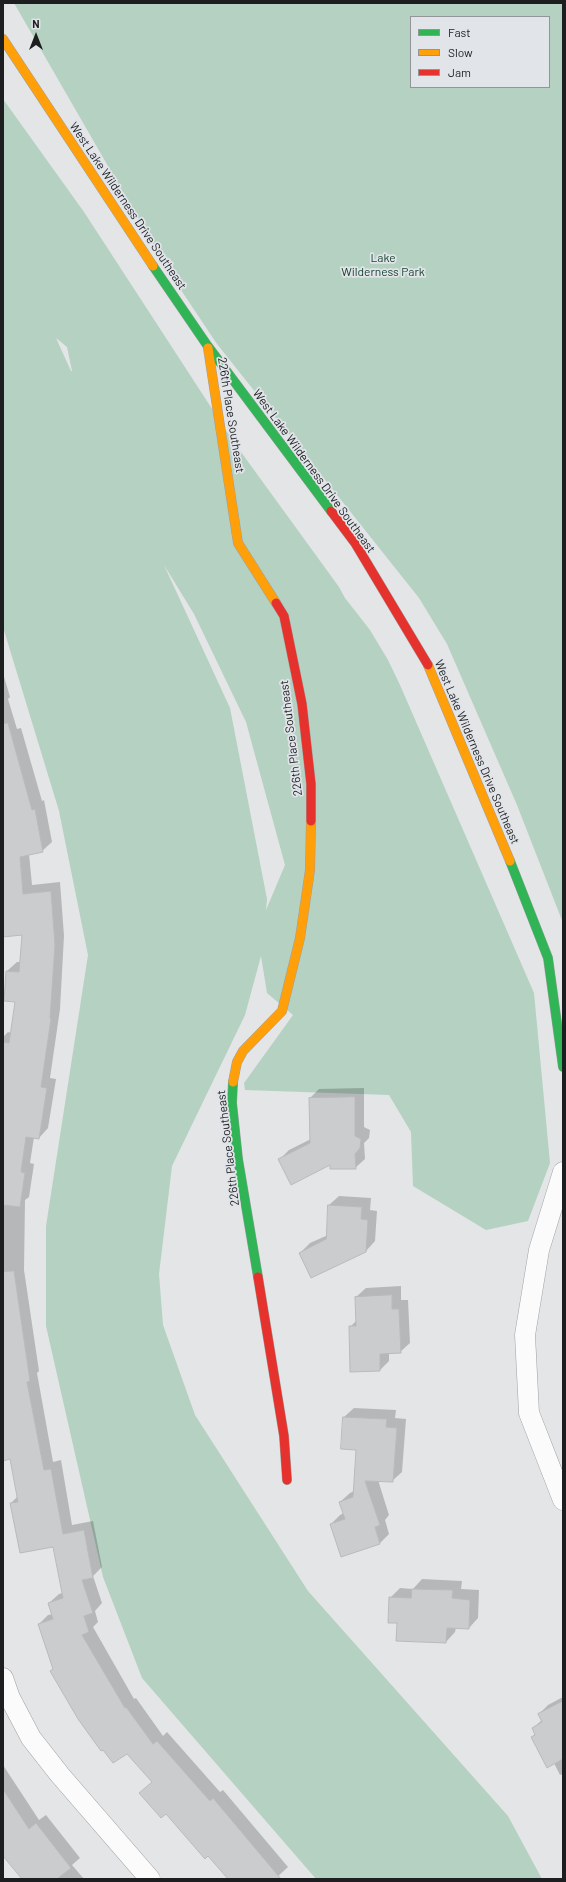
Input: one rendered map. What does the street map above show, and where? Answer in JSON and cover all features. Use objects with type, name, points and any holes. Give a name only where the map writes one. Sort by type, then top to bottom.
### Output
[{"type":"street","name":"West Lake Wilderness Drive Southeast","points":[[3,40],[143,252],[207,345],[355,544],[430,668],[486,805],[521,885],[548,958],[563,1067]]},
{"type":"street","name":"226th Place Southeast","points":[[207,345],[238,544],[284,616],[302,704],[311,784],[310,870],[300,938],[282,1012],[236,1061],[232,1076],[238,1159],[284,1436],[287,1480]]},
{"type":"street","points":[[563,1172],[540,1250],[525,1335],[529,1413],[563,1500]]},
{"type":"street","points":[[3,1678],[10,1698],[31,1738],[60,1775],[150,1879]]},
{"type":"green space","name":"Lake Wilderness Park","points":[[14,3],[563,3],[563,923],[517,805],[447,644],[419,598],[217,344],[169,272]]},
{"type":"green space","points":[[3,99],[84,212],[233,441],[339,587],[345,598],[370,630],[388,660],[534,993],[550,1163],[528,1221],[486,1230],[413,1186],[411,1132],[389,1095],[245,1090],[244,1083],[293,1015],[267,993],[261,956],[245,1015],[172,1166],[159,1274],[163,1325],[195,1415],[308,1591],[508,1816],[542,1879],[316,1879],[142,1678],[103,1577],[46,1326],[46,1226],[88,955],[59,811],[3,627]],"holes":[[[56,338],[67,347],[72,371],[71,371]],[[164,565],[194,614],[246,722],[285,865],[266,910],[267,899],[230,708]]]},
{"type":"building","points":[[8,723],[32,810],[35,809],[43,852],[20,857],[23,894],[51,891],[55,945],[51,1019],[41,1087],[47,1088],[39,1139],[26,1137],[21,1172],[25,1173],[20,1207],[3,1205],[3,1042],[9,1043],[15,1002],[4,1001],[6,971],[19,972],[22,935],[3,937],[3,724]]},
{"type":"building","points":[[355,1097],[355,1136],[361,1139],[360,1148],[355,1154],[356,1169],[330,1169],[330,1165],[291,1185],[278,1159],[310,1143],[309,1098]]},
{"type":"building","points":[[328,1205],[362,1207],[361,1219],[368,1220],[366,1252],[311,1278],[299,1253],[326,1239]]},
{"type":"building","points":[[14,1271],[30,1381],[27,1382],[44,1470],[51,1469],[63,1534],[84,1530],[93,1578],[82,1580],[93,1613],[84,1616],[89,1632],[82,1635],[125,1708],[126,1707],[153,1744],[157,1741],[210,1801],[213,1798],[281,1879],[228,1879],[208,1856],[205,1859],[166,1814],[161,1818],[139,1793],[152,1782],[127,1754],[113,1763],[103,1750],[101,1751],[78,1719],[50,1671],[53,1669],[38,1624],[53,1619],[48,1603],[63,1598],[53,1547],[20,1553],[10,1503],[18,1502],[10,1459],[3,1461],[3,1272]]},
{"type":"building","points":[[392,1295],[392,1309],[399,1309],[401,1353],[380,1354],[380,1371],[350,1372],[349,1326],[356,1326],[355,1297]]},
{"type":"building","points":[[343,1417],[387,1419],[386,1427],[397,1428],[393,1482],[365,1481],[380,1525],[375,1527],[380,1544],[341,1557],[330,1524],[345,1519],[339,1502],[353,1497],[356,1450],[341,1449]]},
{"type":"building","points":[[412,1589],[453,1590],[452,1598],[470,1600],[469,1629],[447,1628],[446,1643],[396,1641],[397,1623],[388,1623],[389,1597],[411,1598]]},
{"type":"building","points":[[563,1701],[563,1759],[547,1768],[531,1737],[535,1735],[532,1728],[542,1722],[538,1714]]},
{"type":"building","points":[[3,1789],[29,1829],[36,1823],[71,1868],[57,1879],[22,1879],[3,1856]]},
{"type":"traffic: fast","points":[[153,266],[207,345],[331,511]]},
{"type":"traffic: fast","points":[[510,861],[548,958],[563,1067]]},
{"type":"traffic: fast","points":[[233,1082],[232,1103],[238,1159],[258,1277]]},
{"type":"traffic: slow","points":[[3,39],[153,266]]},
{"type":"traffic: slow","points":[[208,348],[238,543],[276,603]]},
{"type":"traffic: slow","points":[[428,665],[510,861]]},
{"type":"traffic: slow","points":[[233,1082],[237,1062],[243,1051],[282,1011],[300,938],[310,870],[311,821]]},
{"type":"traffic: jam","points":[[331,511],[355,543],[428,665]]},
{"type":"traffic: jam","points":[[276,603],[284,616],[302,704],[311,784],[311,821]]},
{"type":"traffic: jam","points":[[258,1277],[284,1436],[287,1480]]}]
